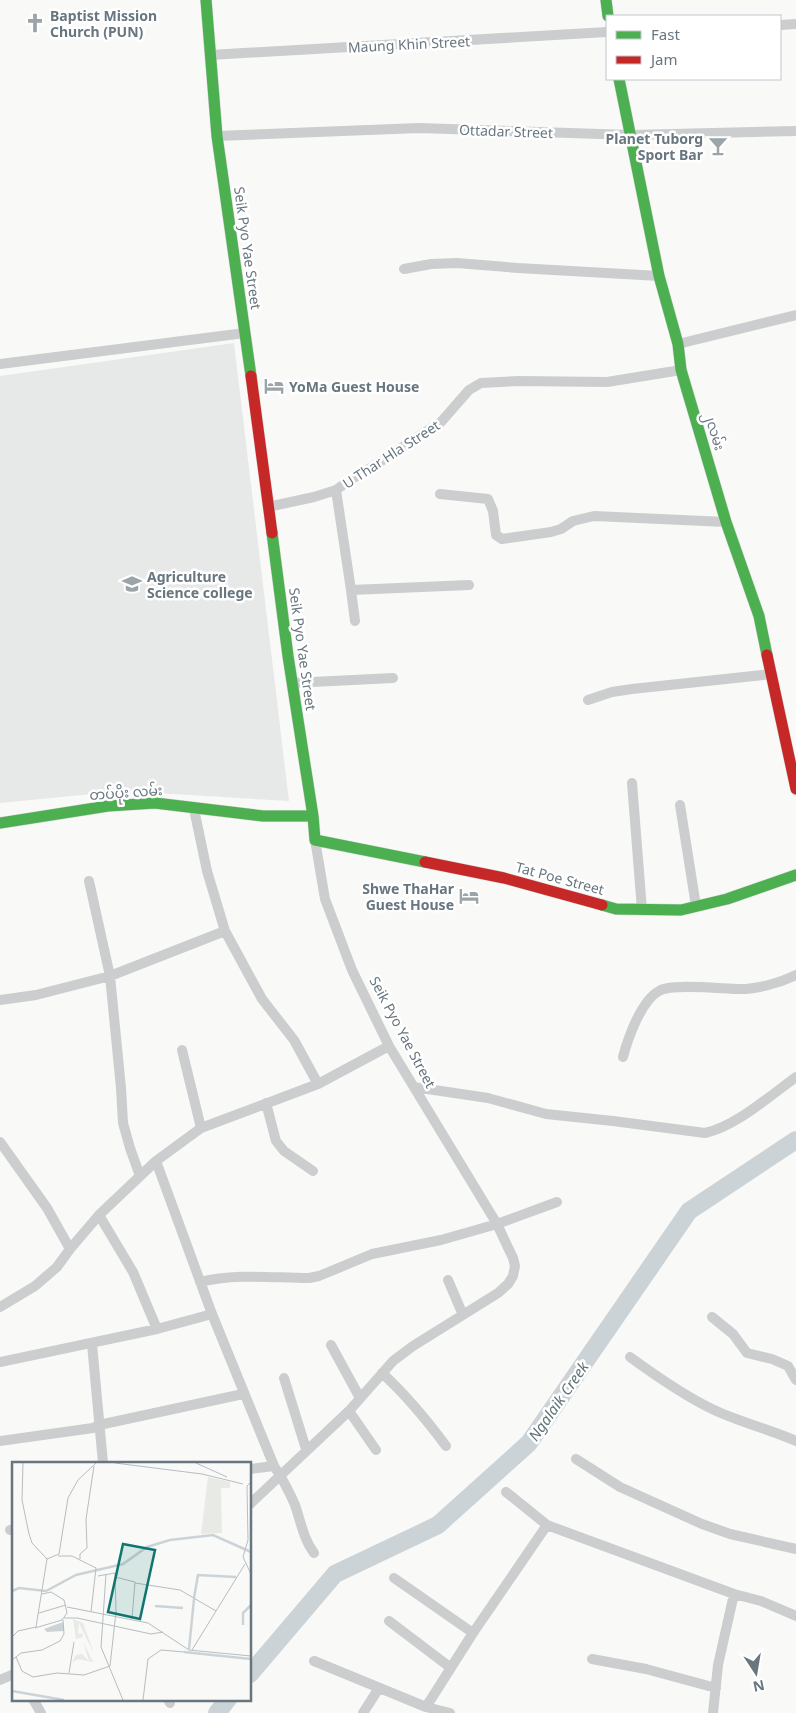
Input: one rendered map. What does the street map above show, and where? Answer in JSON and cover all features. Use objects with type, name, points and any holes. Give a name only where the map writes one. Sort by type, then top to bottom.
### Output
[{"type":"street","name":"Seik Pyo Yae Street","points":[[206,0],[217,136],[292,683],[325,898],[352,970],[389,1046],[497,1224],[513,1258],[513,1276],[508,1284],[463,1315]]},
{"type":"street","points":[[606,0],[608,15]]},
{"type":"street","points":[[781,24],[796,24]]},
{"type":"street","name":"Maung Khin Street","points":[[210,55],[606,32]]},
{"type":"street","name":"၂လမ်း","points":[[619,80],[659,276],[678,344],[681,370],[726,522],[759,616],[796,789]]},
{"type":"street","name":"Ottadar Street","points":[[217,136],[419,128],[631,135],[796,132]]},
{"type":"street","points":[[404,269],[431,264],[457,263],[659,276]]},
{"type":"street","points":[[678,344],[796,315]]},
{"type":"street","points":[[0,364],[245,333]]},
{"type":"street","name":"U Thar Hla Street","points":[[268,507],[314,498],[336,490],[441,422],[468,390],[481,383],[509,381],[607,382],[681,370]]},
{"type":"street","points":[[336,490],[355,621]]},
{"type":"street","points":[[440,494],[488,499],[493,511],[496,535],[502,540],[551,532],[561,529],[573,521],[594,516],[726,522]]},
{"type":"street","points":[[351,590],[469,585]]},
{"type":"street","points":[[588,700],[632,688],[772,674]]},
{"type":"street","points":[[292,683],[393,678]]},
{"type":"street","points":[[632,783],[642,910]]},
{"type":"street","name":"တပ်ပိုး လမ်း","points":[[0,823],[116,805],[155,803],[263,816],[313,816]]},
{"type":"street","points":[[680,805],[696,906]]},
{"type":"street","points":[[194,808],[207,871],[225,931],[262,999],[294,1040],[318,1084]]},
{"type":"street","name":"Tat Poe Street","points":[[315,840],[504,878],[616,909],[681,910],[727,899],[796,875]]},
{"type":"street","points":[[89,881],[110,976],[123,1123],[140,1176]]},
{"type":"street","points":[[0,1000],[36,995],[110,976],[225,931]]},
{"type":"street","points":[[623,1057],[627,1039],[632,1033],[648,1000],[664,988],[742,989],[768,984],[796,975]]},
{"type":"street","points":[[0,1307],[35,1286],[57,1267],[99,1215],[156,1161],[201,1128],[318,1084],[389,1046]]},
{"type":"street","points":[[182,1050],[201,1128]]},
{"type":"street","points":[[414,1087],[488,1098],[546,1114],[613,1120],[705,1133],[716,1131],[734,1121],[796,1077]]},
{"type":"street","points":[[266,1104],[276,1141],[284,1151],[313,1171]]},
{"type":"street","points":[[0,1143],[47,1208],[70,1249]]},
{"type":"street","points":[[156,1161],[243,1394],[274,1466],[281,1476],[294,1505],[307,1543],[314,1553]]},
{"type":"street","points":[[200,1282],[240,1276],[292,1278],[319,1276],[372,1254],[441,1240],[497,1224],[557,1202]]},
{"type":"street","points":[[99,1215],[133,1272],[157,1329]]},
{"type":"street","points":[[251,1503],[281,1476],[306,1449],[349,1411],[393,1361],[413,1346],[463,1315],[448,1280]]},
{"type":"street","points":[[0,1362],[92,1344],[212,1314]]},
{"type":"street","points":[[712,1318],[733,1334],[747,1353],[772,1359],[788,1366],[796,1380]]},
{"type":"street","points":[[92,1344],[103,1462]]},
{"type":"street","points":[[331,1345],[360,1398]]},
{"type":"street","points":[[630,1357],[661,1379],[713,1409],[796,1441]]},
{"type":"street","points":[[382,1373],[403,1392],[446,1446]]},
{"type":"street","points":[[284,1378],[306,1449]]},
{"type":"street","points":[[0,1442],[93,1428],[99,1425],[243,1394]]},
{"type":"street","points":[[349,1411],[376,1450]]},
{"type":"street","points":[[576,1459],[620,1487],[702,1524],[730,1534],[796,1549]]},
{"type":"street","points":[[251,1469],[274,1466]]},
{"type":"street","points":[[506,1492],[548,1525],[734,1594],[761,1601],[796,1616]]},
{"type":"street","points":[[426,1707],[473,1633],[548,1525]]},
{"type":"street","points":[[394,1578],[473,1633]]},
{"type":"street","points":[[713,1713],[718,1665],[734,1594]]},
{"type":"street","points":[[389,1621],[451,1668]]},
{"type":"street","points":[[592,1659],[646,1670],[716,1688]]},
{"type":"street","points":[[314,1661],[426,1707],[450,1713]]},
{"type":"street","points":[[0,1680],[12,1675]]},
{"type":"street","points":[[363,1713],[379,1688]]},
{"type":"street","points":[[34,1700],[41,1713]]},
{"type":"shaded area","name":"Agriculture Science college","points":[[234,343],[289,801],[123,791],[0,803],[0,376]]},
{"type":"waterway","name":"Ngalaik Creek","points":[[251,1673],[335,1574],[438,1525],[529,1443],[689,1211],[796,1140]]},
{"type":"waterway","name":"Ngalaik Creek","points":[[217,1713],[227,1700]]},
{"type":"traffic: fast","points":[[206,0],[217,136],[251,376]]},
{"type":"traffic: fast","points":[[606,0],[608,15]]},
{"type":"traffic: fast","points":[[619,80],[659,276],[678,344],[681,370],[726,522],[759,616],[767,655]]},
{"type":"traffic: fast","points":[[272,533],[315,840],[425,862]]},
{"type":"traffic: fast","points":[[0,823],[108,806],[155,803],[263,816],[313,816]]},
{"type":"traffic: fast","points":[[602,905],[616,909],[681,910],[727,899],[796,875]]},
{"type":"traffic: jam","points":[[251,376],[272,533]]},
{"type":"traffic: jam","points":[[767,655],[796,789]]},
{"type":"traffic: jam","points":[[425,862],[504,878],[602,905]]},
{"type":"place","name":"Baptist Mission Church (PUN)","points":[[35,23]]},
{"type":"place","name":"Planet Tuborg Sport Bar","points":[[718,146]]},
{"type":"place","name":"YoMa Guest House","points":[[274,386]]},
{"type":"place","name":"Agriculture Science college","points":[[132,584]]},
{"type":"place","name":"Shwe ThaHar Guest House","points":[[469,896]]}]
